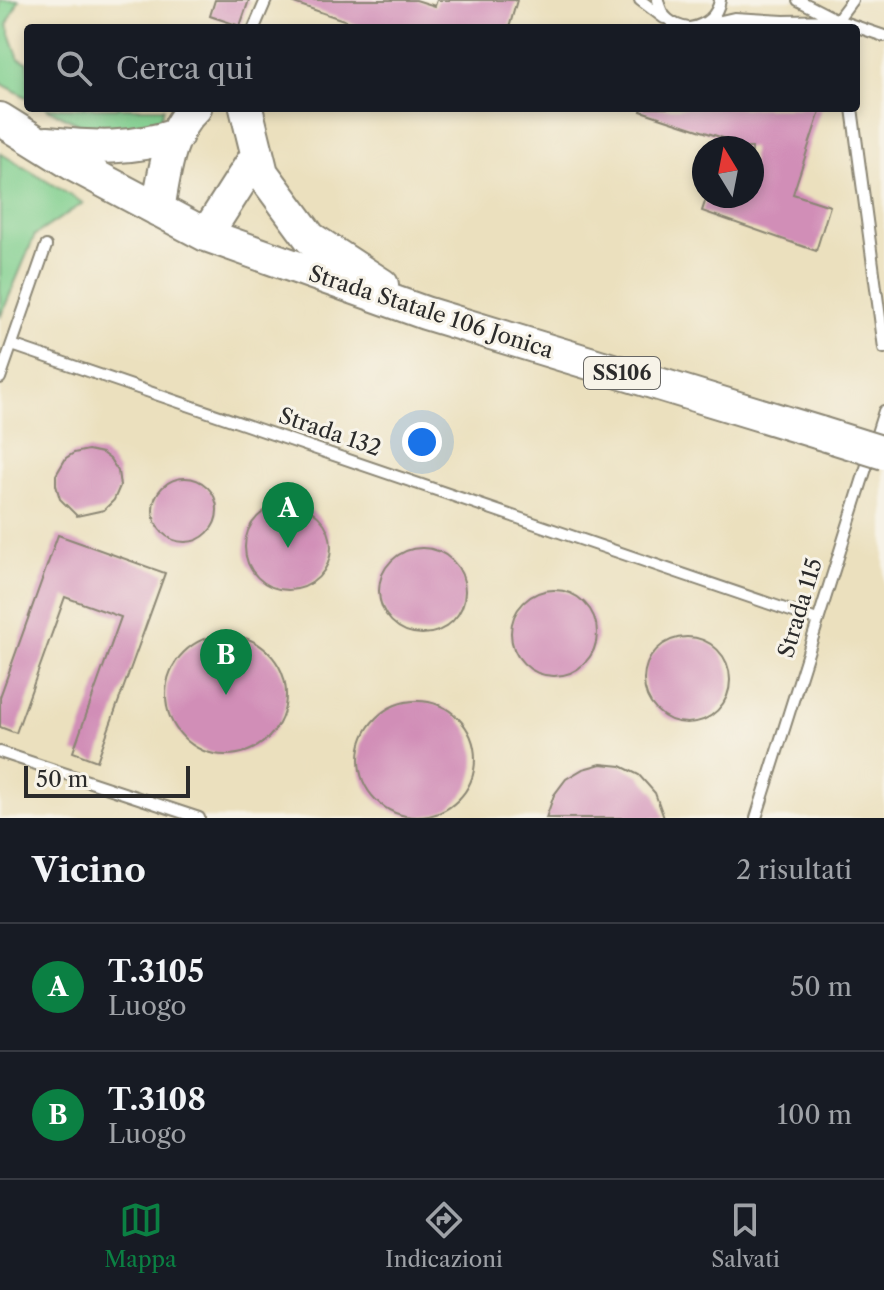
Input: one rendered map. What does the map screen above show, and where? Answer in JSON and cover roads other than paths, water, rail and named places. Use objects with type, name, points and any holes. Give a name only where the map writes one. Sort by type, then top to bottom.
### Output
[{"type":"main road","points":[[158,210],[167,160],[185,117],[191,112]]},
{"type":"main road","points":[[247,112],[262,173],[310,238],[425,313]]},
{"type":"main road","name":"Strada Statale 106 Jonica","points":[[0,119],[35,142],[206,235],[425,313],[884,453]]},
{"type":"main road","points":[[35,142],[93,148],[143,146],[177,135]]},
{"type":"main road","points":[[206,235],[257,155]]},
{"type":"lane","points":[[256,24],[266,0]]},
{"type":"lane","points":[[640,0],[669,22],[678,24]]},
{"type":"lane","points":[[658,0],[669,22]]},
{"type":"lane","points":[[697,24],[715,14],[720,0]]},
{"type":"lane","points":[[798,0],[838,24],[852,0]]},
{"type":"lane","points":[[706,24],[734,18],[780,24]]},
{"type":"lane","points":[[860,30],[884,36]]},
{"type":"lane","points":[[853,112],[884,348]]},
{"type":"lane","points":[[0,378],[46,246]]},
{"type":"lane","name":"Strada 132","points":[[12,345],[817,620]]},
{"type":"lane","name":"Strada 115","points":[[756,818],[884,411]]},
{"type":"lane","points":[[0,752],[199,818]]},
{"type":"place","name":"T.3105","points":[[288,548]]},
{"type":"place","name":"T.3108","points":[[226,695]]}]
